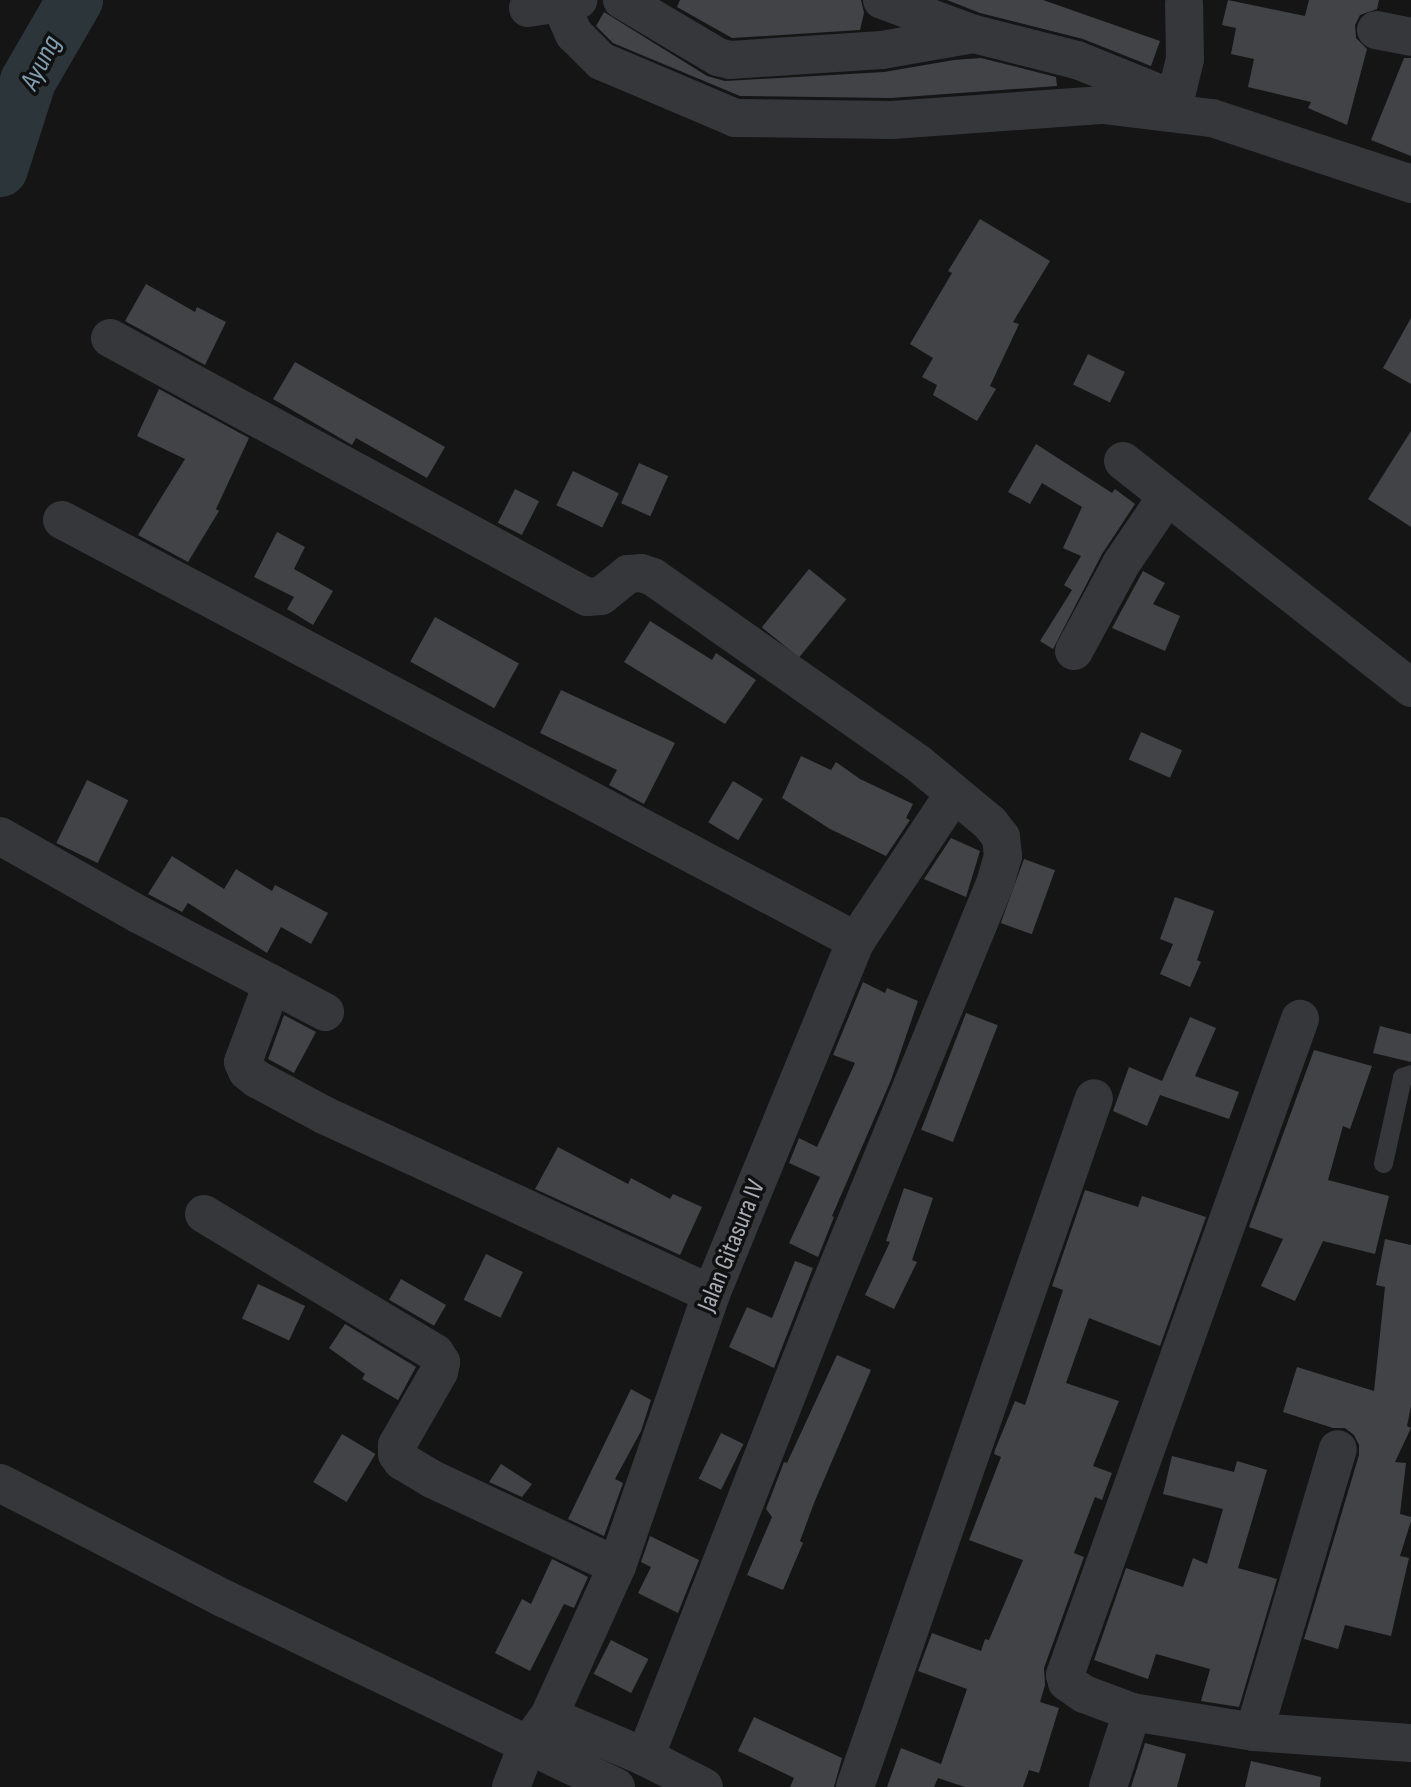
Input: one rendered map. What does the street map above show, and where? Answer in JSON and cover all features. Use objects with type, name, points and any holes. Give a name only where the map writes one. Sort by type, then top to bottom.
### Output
[{"type":"street","points":[[622,0],[730,60],[882,50],[974,34]]},
{"type":"street","points":[[881,0],[974,34],[1077,60],[1212,118],[1411,184]]},
{"type":"street","points":[[1175,100],[1185,59],[1184,4]]},
{"type":"street","points":[[556,5],[574,34],[601,61],[736,118],[892,120],[1103,105],[1212,118]]},
{"type":"street","points":[[110,338],[587,597],[601,596],[628,574],[640,573],[653,577],[919,764],[953,795],[990,823],[1001,837],[1003,856],[996,881],[828,1288],[645,1757]]},
{"type":"street","points":[[1123,461],[1411,688]]},
{"type":"street","points":[[1074,652],[1121,564],[1167,496]]},
{"type":"street","points":[[62,520],[856,941]]},
{"type":"street","name":"Jalan Gitasura IV","points":[[511,1787],[617,1566],[711,1294],[856,941],[953,795]]},
{"type":"street","points":[[0,836],[325,1012]]},
{"type":"street","points":[[272,984],[243,1062],[247,1071],[257,1079],[324,1115],[711,1294]]},
{"type":"street","points":[[1300,1019],[1065,1675],[1067,1682],[1084,1694],[1132,1712],[1254,1732],[1411,1742]]},
{"type":"street","points":[[855,1787],[1094,1098]]},
{"type":"street","points":[[204,1214],[435,1353],[441,1362],[439,1372],[397,1445],[397,1454],[402,1461],[432,1479],[617,1566]]},
{"type":"street","points":[[1254,1732],[1338,1449]]},
{"type":"street","points":[[0,1483],[225,1599],[538,1731],[645,1757],[704,1787]]},
{"type":"street","points":[[1108,1787],[1132,1712]]},
{"type":"street","points":[[538,1731],[578,1778],[617,1787]]},
{"type":"lane","points":[[1383,1163],[1402,1077],[1411,1074]]},
{"type":"building","points":[[680,0],[861,0],[864,13],[860,30],[732,38],[677,7]]},
{"type":"building","points":[[947,0],[1043,0],[1160,41],[1151,66],[1083,39],[980,13]]},
{"type":"building","points":[[1228,0],[1305,16],[1309,0],[1379,0],[1377,9],[1360,15],[1355,25],[1356,38],[1367,49],[1347,125],[1308,108],[1311,102],[1248,87],[1254,59],[1231,54],[1236,28],[1222,25]]},
{"type":"building","points":[[604,12],[707,76],[725,81],[884,72],[981,58],[1056,77],[1057,86],[891,98],[740,96],[613,43],[596,26]]},
{"type":"building","points":[[1404,58],[1411,58],[1411,156],[1371,140]]},
{"type":"building","points":[[980,219],[1050,261],[1013,322],[1019,324],[990,386],[996,389],[977,421],[933,395],[937,385],[922,377],[933,358],[910,344],[952,273],[948,271]]},
{"type":"building","points":[[146,284],[195,312],[197,307],[226,322],[205,365],[125,321]]},
{"type":"building","points":[[1411,318],[1411,384],[1383,368]]},
{"type":"building","points":[[1088,354],[1125,372],[1110,403],[1073,385]]},
{"type":"building","points":[[295,362],[445,447],[427,478],[356,438],[352,445],[273,399]]},
{"type":"building","points":[[159,389],[249,438],[216,509],[219,511],[188,562],[138,535],[185,459],[137,436]]},
{"type":"building","points":[[1411,431],[1411,527],[1368,499]]},
{"type":"building","points":[[1036,444],[1112,493],[1115,489],[1135,504],[1102,554],[1053,649],[1040,641],[1072,590],[1064,585],[1081,556],[1063,548],[1082,507],[1042,483],[1030,504],[1008,492]]},
{"type":"building","points":[[639,463],[668,476],[650,516],[621,503]]},
{"type":"building","points":[[573,471],[619,493],[602,528],[556,505]]},
{"type":"building","points":[[515,489],[539,501],[522,535],[498,523]]},
{"type":"building","points":[[277,532],[305,547],[294,569],[333,591],[313,625],[287,609],[294,597],[254,577]]},
{"type":"building","points":[[809,569],[846,599],[799,657],[762,627]]},
{"type":"building","points":[[1143,571],[1165,583],[1153,604],[1180,616],[1165,651],[1112,628]]},
{"type":"building","points":[[435,617],[519,664],[494,708],[410,662]]},
{"type":"building","points":[[650,621],[712,660],[716,653],[756,680],[725,724],[624,662]]},
{"type":"building","points":[[561,690],[675,743],[644,804],[609,785],[617,770],[540,733]]},
{"type":"building","points":[[1141,732],[1182,750],[1170,778],[1129,759]]},
{"type":"building","points":[[801,756],[831,770],[836,762],[860,779],[913,804],[906,818],[910,820],[886,856],[830,829],[782,798]]},
{"type":"building","points":[[87,780],[128,800],[98,863],[56,843]]},
{"type":"building","points":[[733,781],[763,799],[738,840],[708,822]]},
{"type":"building","points":[[951,838],[980,851],[966,897],[924,879]]},
{"type":"building","points":[[172,856],[224,889],[236,869],[272,891],[275,885],[328,913],[311,944],[281,927],[267,953],[188,903],[182,912],[148,894]]},
{"type":"building","points":[[1024,859],[1055,870],[1032,934],[1001,923]]},
{"type":"building","points":[[1175,897],[1214,911],[1197,960],[1201,962],[1190,987],[1160,974],[1173,944],[1160,939]]},
{"type":"building","points":[[863,982],[885,993],[887,988],[918,1001],[891,1080],[832,1216],[834,1217],[818,1257],[789,1243],[820,1177],[789,1163],[799,1138],[817,1147],[855,1063],[833,1055]]},
{"type":"building","points":[[966,1013],[998,1025],[953,1142],[921,1130]]},
{"type":"building","points":[[284,1015],[316,1032],[294,1073],[268,1059]]},
{"type":"building","points":[[1190,1017],[1216,1028],[1195,1076],[1239,1092],[1229,1119],[1160,1095],[1147,1126],[1113,1111],[1129,1067],[1162,1081]]},
{"type":"building","points":[[1380,1026],[1411,1034],[1411,1062],[1373,1053]]},
{"type":"building","points":[[1314,1050],[1372,1066],[1350,1129],[1343,1126],[1328,1180],[1389,1196],[1375,1254],[1323,1241],[1295,1301],[1261,1286],[1283,1239],[1249,1227]]},
{"type":"building","points":[[558,1147],[628,1184],[631,1178],[670,1199],[673,1194],[702,1207],[680,1255],[535,1189]]},
{"type":"building","points":[[904,1188],[933,1198],[912,1260],[917,1262],[894,1309],[865,1295],[890,1242],[886,1241]]},
{"type":"building","points":[[1085,1190],[1138,1207],[1142,1196],[1206,1217],[1160,1346],[1089,1318],[1066,1383],[1119,1401],[1093,1466],[1112,1473],[1102,1500],[1095,1497],[1074,1553],[1084,1557],[1044,1668],[1045,1685],[1040,1702],[1059,1708],[1039,1773],[1029,1770],[1023,1787],[965,1787],[938,1778],[934,1787],[887,1787],[901,1748],[941,1764],[967,1689],[918,1671],[932,1633],[981,1651],[985,1639],[989,1640],[1023,1560],[969,1540],[1001,1457],[994,1454],[995,1450],[1015,1401],[1025,1405],[1063,1290],[1052,1286]]},
{"type":"building","points":[[1385,1239],[1411,1245],[1411,1406],[1407,1426],[1411,1428],[1395,1462],[1406,1463],[1400,1514],[1411,1517],[1411,1521],[1400,1556],[1409,1558],[1391,1636],[1345,1625],[1338,1649],[1304,1639],[1359,1455],[1359,1445],[1354,1435],[1345,1428],[1333,1428],[1283,1412],[1297,1367],[1374,1391],[1385,1287],[1376,1285]]},
{"type":"building","points":[[486,1254],[523,1272],[500,1318],[464,1300]]},
{"type":"building","points":[[795,1261],[813,1268],[774,1368],[729,1347],[747,1307],[772,1318]]},
{"type":"building","points":[[401,1279],[446,1305],[434,1326],[389,1300]]},
{"type":"building","points":[[258,1284],[305,1306],[289,1340],[242,1318]]},
{"type":"building","points":[[345,1324],[416,1367],[398,1400],[362,1379],[365,1374],[329,1348]]},
{"type":"building","points":[[837,1355],[871,1370],[814,1503],[800,1541],[803,1543],[783,1590],[747,1575],[772,1517],[766,1509],[784,1462],[787,1463]]},
{"type":"building","points":[[631,1389],[651,1400],[641,1431],[615,1479],[623,1483],[604,1536],[568,1519]]},
{"type":"building","points":[[721,1433],[743,1444],[721,1490],[699,1479]]},
{"type":"building","points":[[342,1434],[375,1454],[347,1502],[313,1482]]},
{"type":"building","points":[[1172,1456],[1234,1472],[1237,1461],[1267,1470],[1238,1568],[1277,1579],[1239,1707],[1201,1701],[1210,1669],[1156,1654],[1148,1679],[1094,1660],[1126,1568],[1183,1587],[1193,1558],[1207,1564],[1223,1509],[1163,1494]]},
{"type":"building","points":[[501,1464],[532,1484],[522,1497],[489,1482]]},
{"type":"building","points":[[650,1536],[699,1560],[678,1613],[638,1593],[651,1567],[641,1562]]},
{"type":"building","points":[[552,1559],[588,1577],[574,1608],[564,1604],[530,1671],[495,1653],[522,1599],[531,1604]]},
{"type":"building","points":[[611,1640],[648,1659],[631,1693],[594,1674]]},
{"type":"building","points":[[754,1717],[842,1758],[834,1787],[790,1787],[794,1778],[738,1751]]},
{"type":"building","points":[[1145,1743],[1186,1754],[1177,1787],[1131,1787]]},
{"type":"building","points":[[1251,1761],[1321,1777],[1320,1787],[1245,1787]]},
{"type":"waterway","name":"Ayung","points":[[0,169],[28,81],[75,0]]}]
